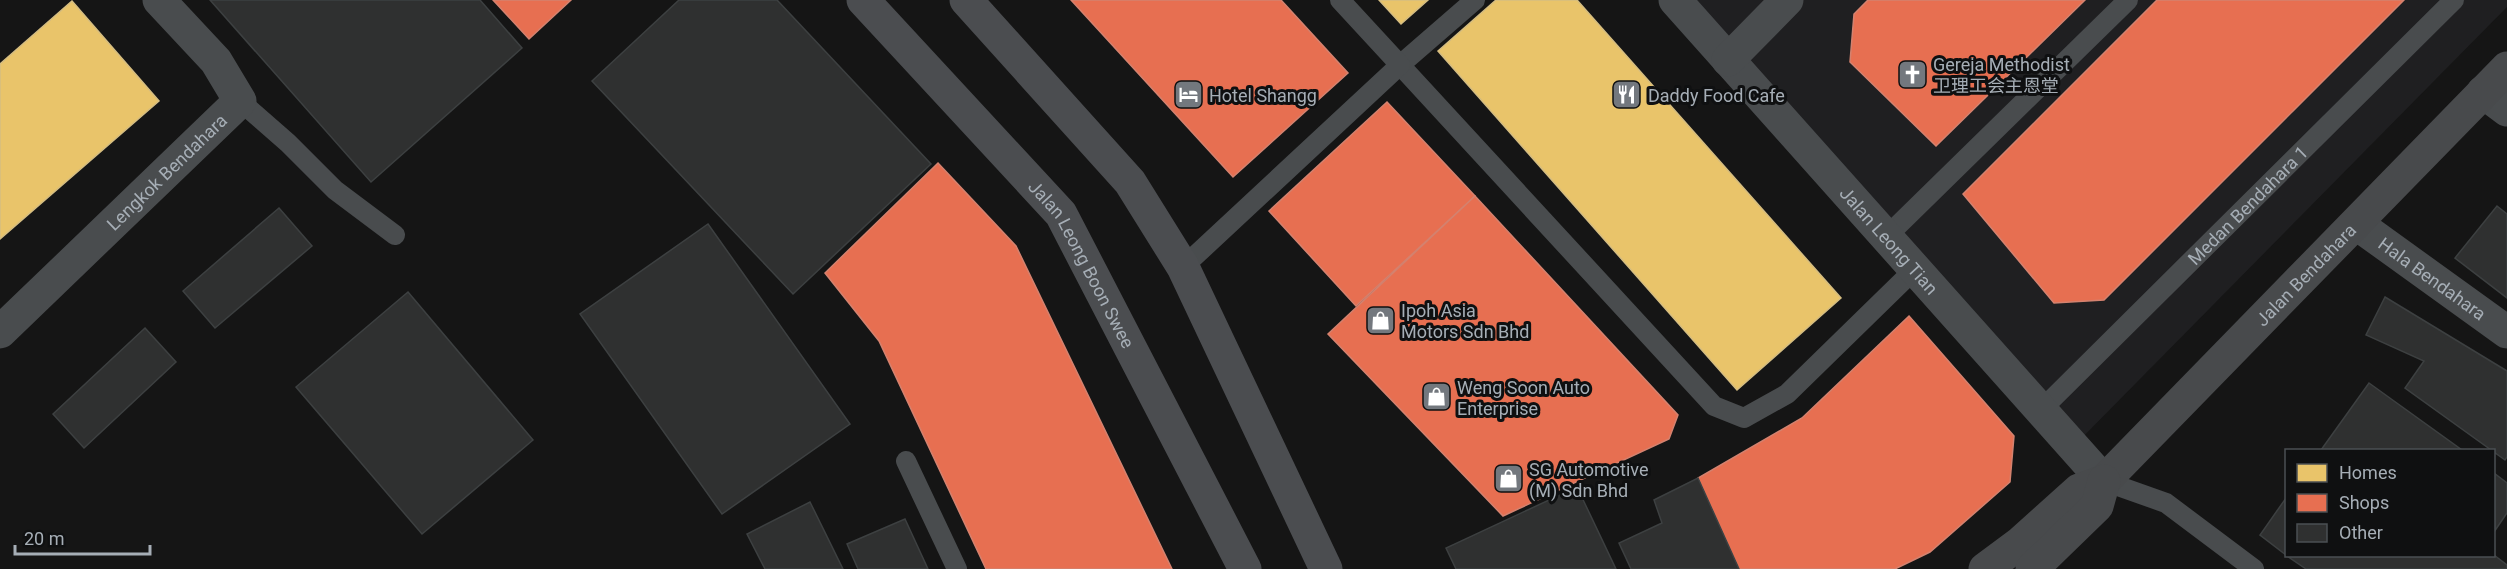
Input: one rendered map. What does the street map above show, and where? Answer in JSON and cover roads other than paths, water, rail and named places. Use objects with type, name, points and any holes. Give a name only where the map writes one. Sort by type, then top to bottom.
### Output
[{"type":"main road","name":"Jalan Leong Boon Swee","points":[[863,0],[1061,214],[1245,569]]},
{"type":"main road","points":[[966,0],[1130,182],[1183,267],[1326,569]]},
{"type":"main road","name":"Jalan Bendahara","points":[[1985,569],[2020,543],[2079,490],[2104,481],[2357,224],[2495,101],[2507,68]]},
{"type":"main road","name":"Jalan Bendahara","points":[[2032,569],[2097,506],[2104,481]]},
{"type":"street","name":"Lengkok Bendahara","points":[[0,332],[240,101],[216,61],[159,0]]},
{"type":"street","name":"Jalan Leong Tian","points":[[1675,0],[2104,481]]},
{"type":"street","points":[[1728,60],[1787,0]]},
{"type":"street","name":"Hala Bendahara","points":[[2357,224],[2507,332]]},
{"type":"lane","points":[[1340,0],[1714,406],[1744,418],[1787,394],[1915,269]]},
{"type":"lane","points":[[1183,267],[1400,65],[1475,0]]},
{"type":"lane","points":[[1886,237],[2128,0]]},
{"type":"lane","name":"Medan Bendahara 1","points":[[2041,410],[2454,0]]},
{"type":"lane","points":[[240,101],[288,142],[335,190],[395,235]]},
{"type":"lane","points":[[906,461],[957,569]]},
{"type":"lane","points":[[2104,481],[2166,503],[2254,569]]},
{"type":"place","name":"Gereja Methodist 卫理工会主恩堂","points":[[1912,74]]},
{"type":"place","name":"Hotel Shangg","points":[[1188,95]]},
{"type":"place","name":"Daddy Food Cafe","points":[[1627,95]]},
{"type":"place","name":"Ipoh Asia Motors Sdn Bhd","points":[[1380,320]]},
{"type":"place","name":"Weng Soon Auto Enterprise","points":[[1436,397]]},
{"type":"place","name":"SG Automotive (M) Sdn Bhd","points":[[1508,479]]}]
